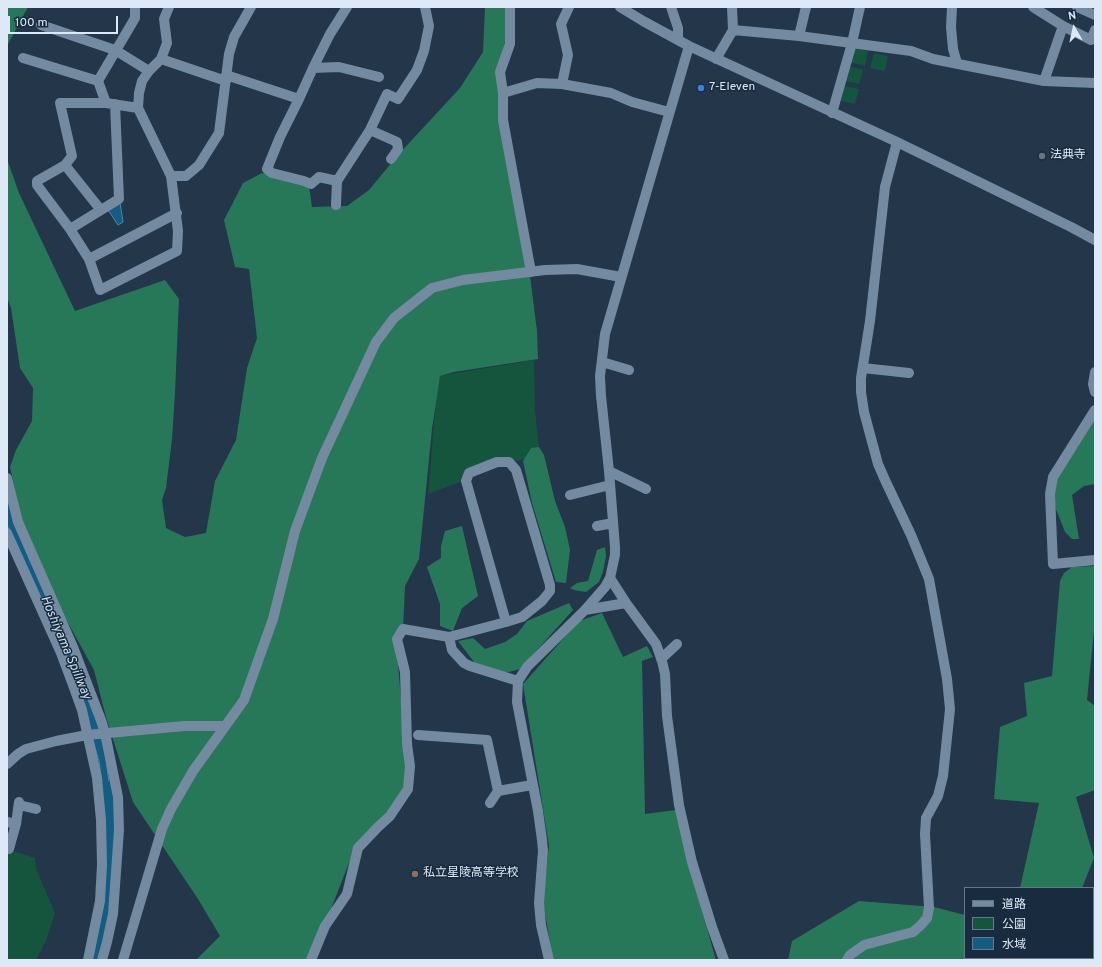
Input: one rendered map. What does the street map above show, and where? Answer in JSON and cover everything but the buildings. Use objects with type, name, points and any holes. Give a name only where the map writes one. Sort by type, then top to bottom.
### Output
[{"type":"street","points":[[98,81],[134,18],[135,7]]},
{"type":"street","points":[[138,108],[110,104],[60,103],[72,156],[66,165],[37,181],[37,185],[70,229],[89,259],[100,290],[177,251],[177,213],[171,176],[138,108],[139,93],[142,81],[149,71],[162,59],[167,43],[164,19],[169,7]]},
{"type":"street","points":[[171,176],[186,176],[199,165],[219,133],[229,54],[234,37],[251,7]]},
{"type":"street","points":[[337,181],[319,177],[311,184],[272,173],[267,169],[280,137],[300,99],[313,68],[330,34],[347,7]]},
{"type":"street","points":[[336,205],[337,181],[370,130],[387,94],[398,98],[417,70],[424,51],[429,26],[425,7]]},
{"type":"street","points":[[510,7],[510,44],[500,72],[503,93],[503,120],[531,272]]},
{"type":"street","points":[[562,84],[568,55],[561,24],[569,7]]},
{"type":"street","points":[[620,7],[689,46],[897,142],[1095,240]]},
{"type":"street","points":[[671,7],[678,28],[678,40]]},
{"type":"street","points":[[716,59],[733,30],[732,7]]},
{"type":"street","points":[[799,36],[806,7]]},
{"type":"street","points":[[832,113],[852,42],[860,7]]},
{"type":"street","points":[[952,7],[951,34],[957,63]]},
{"type":"street","points":[[1033,7],[1063,26],[1091,40],[1095,30]]},
{"type":"street","points":[[1078,7],[1095,15]]},
{"type":"street","points":[[40,25],[115,50],[149,71]]},
{"type":"street","points":[[1044,82],[1063,26]]},
{"type":"street","points":[[733,30],[852,42],[911,51],[933,58],[1044,82],[1095,83]]},
{"type":"street","points":[[549,960],[541,925],[539,902],[542,845],[538,811],[517,702],[518,681],[527,667],[585,610],[605,587],[610,578],[615,555],[609,471],[600,396],[600,376],[605,334],[689,46]]},
{"type":"street","points":[[23,58],[98,81],[110,104],[119,199],[100,209],[70,229]]},
{"type":"street","points":[[162,59],[300,99]]},
{"type":"street","points":[[313,68],[338,67],[379,77]]},
{"type":"street","points":[[503,93],[537,83],[562,84],[611,93],[632,102],[669,112]]},
{"type":"street","points":[[370,130],[397,142],[398,149],[391,160]]},
{"type":"street","points":[[847,960],[850,955],[864,945],[913,932],[927,918],[929,908],[925,834],[926,818],[938,796],[943,776],[950,709],[947,679],[929,579],[911,535],[884,480],[878,464],[864,412],[861,392],[885,187],[897,142]]},
{"type":"street","points":[[66,165],[100,209]]},
{"type":"street","points":[[89,259],[177,213]]},
{"type":"street","points":[[123,960],[162,829],[171,809],[193,771],[244,700],[273,618],[295,531],[322,458],[376,342],[394,318],[432,288],[463,280],[545,270],[577,269],[621,277]]},
{"type":"street","points":[[602,362],[629,370]]},
{"type":"street","points":[[863,368],[909,372]]},
{"type":"street","points":[[1095,372],[1093,384],[1095,392]]},
{"type":"street","points":[[1095,410],[1053,477],[1050,494],[1053,564],[1095,560]]},
{"type":"street","points":[[311,960],[324,926],[347,894],[358,848],[390,816],[408,789],[410,766],[407,744],[405,672],[397,639],[404,629],[449,637],[506,622],[522,617],[542,601],[550,591],[550,585],[516,470],[509,462],[497,462],[469,472],[466,481],[506,622]]},
{"type":"street","points":[[609,471],[646,489]]},
{"type":"street","points":[[7,478],[18,522],[74,647],[105,733],[118,797],[119,830],[113,914],[102,960]]},
{"type":"street","points":[[570,495],[610,485]]},
{"type":"street","points":[[597,526],[613,523]]},
{"type":"street","points":[[7,533],[61,653],[73,685],[82,710],[97,778],[101,820],[102,865],[100,901],[88,960]]},
{"type":"street","points":[[610,578],[656,644],[662,659],[665,674],[667,716],[679,805],[692,862],[724,960]]},
{"type":"street","points":[[585,610],[626,603]]},
{"type":"street","points":[[449,637],[452,650],[464,663],[518,681]]},
{"type":"street","points":[[662,659],[676,644]]},
{"type":"street","points":[[7,764],[26,749],[87,735],[184,726],[225,726]]},
{"type":"street","points":[[418,735],[487,740],[498,791],[490,803]]},
{"type":"street","points":[[498,791],[532,785]]},
{"type":"street","points":[[9,849],[11,823],[19,804],[36,809]]},
{"type":"green space","points":[[7,7],[28,7],[7,46]]},
{"type":"green space","points":[[485,7],[505,7],[506,35],[498,85],[527,252],[537,331],[538,359],[454,372],[440,376],[432,429],[419,559],[405,586],[403,629],[396,638],[404,738],[406,787],[394,810],[356,845],[311,960],[196,960],[220,936],[198,899],[133,802],[106,717],[94,670],[40,572],[23,527],[10,467],[16,450],[32,421],[33,388],[20,368],[11,308],[7,297],[7,159],[19,193],[75,311],[165,280],[179,299],[172,439],[166,488],[162,500],[166,528],[185,537],[206,533],[215,481],[236,440],[247,368],[257,338],[249,269],[235,267],[224,220],[243,183],[262,173],[309,186],[312,207],[347,206],[369,190],[398,155],[460,88],[483,52]]},
{"type":"green space","points":[[854,48],[868,51],[865,66],[850,62]]},
{"type":"green space","points":[[874,53],[888,56],[885,71],[870,68]]},
{"type":"green space","points":[[849,66],[863,70],[859,84],[845,81]]},
{"type":"green space","points":[[845,86],[859,89],[855,104],[841,101]]},
{"type":"green space","points":[[534,360],[535,410],[539,448],[524,459],[517,461],[503,457],[466,476],[462,481],[428,494],[438,376]]},
{"type":"green space","points":[[1095,410],[1095,484],[1084,486],[1072,495],[1079,539],[1072,539],[1065,532],[1050,494],[1056,474]]},
{"type":"green space","points":[[539,447],[544,455],[555,501],[565,527],[570,550],[566,583],[556,582],[532,503],[523,461],[531,448]]},
{"type":"green space","points":[[462,526],[478,596],[462,608],[453,631],[440,626],[440,604],[427,567],[441,558],[441,546],[445,531]]},
{"type":"green space","points":[[605,547],[606,556],[603,572],[599,582],[586,592],[570,588],[577,583],[588,581],[597,550]]},
{"type":"green space","points":[[1095,566],[1095,621],[1087,700],[1095,706],[1095,790],[1076,797],[1094,858],[1082,887],[1020,887],[1039,803],[994,799],[1000,727],[1027,716],[1024,683],[1052,676],[1060,581],[1064,573],[1072,567]]},
{"type":"green space","points":[[569,603],[573,610],[520,669],[505,673],[474,662],[458,641],[473,638],[485,649],[505,642],[517,634],[527,621]]},
{"type":"green space","points":[[602,613],[623,657],[647,646],[653,657],[642,661],[645,814],[676,810],[694,883],[716,960],[553,960],[543,901],[549,846],[523,684],[579,621]]},
{"type":"green space","points":[[7,849],[35,858],[36,869],[55,913],[46,941],[36,960],[7,960]]},
{"type":"green space","points":[[859,901],[934,907],[964,915],[964,959],[1054,959],[788,960],[792,941]]},
{"type":"water","points":[[120,202],[123,222],[118,225],[108,210]]},
{"type":"water","points":[[7,488],[104,741],[108,776],[114,808],[105,802],[99,761],[89,728],[9,532],[7,522]]},
{"type":"waterway","name":"Hoshiyama Spillway","points":[[96,960],[100,948],[106,916],[110,884],[111,854],[106,787]]},
{"type":"place","name":"7-Eleven","points":[[701,88]]},
{"type":"place","name":"法典寺","points":[[1042,156]]},
{"type":"place","name":"私立星陵高等学校","points":[[415,874]]}]
